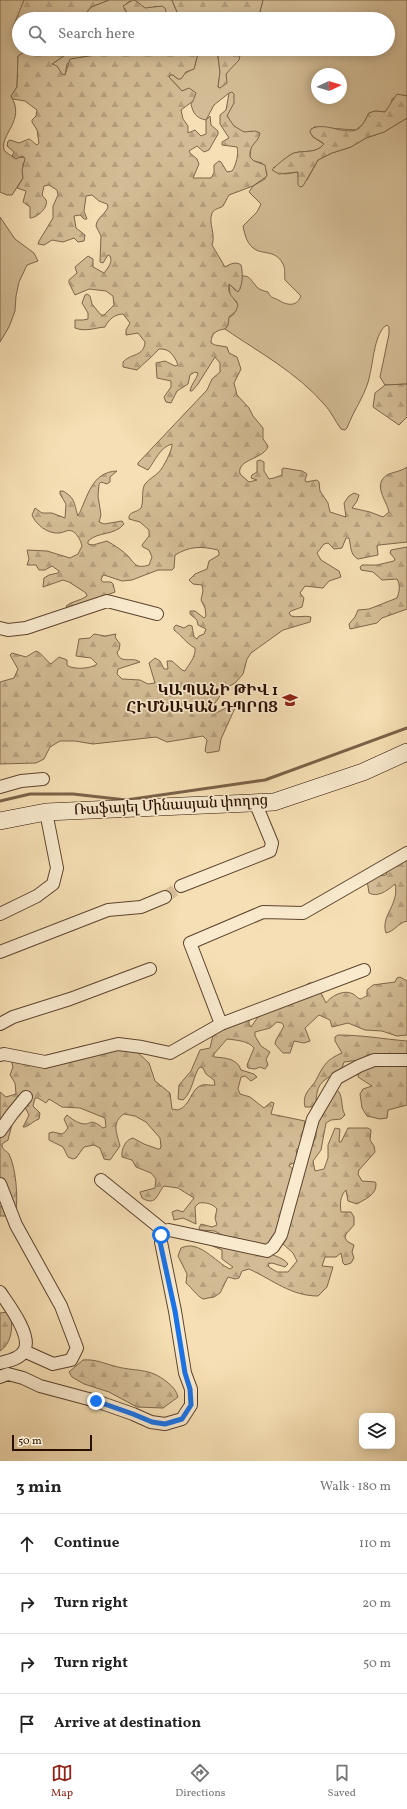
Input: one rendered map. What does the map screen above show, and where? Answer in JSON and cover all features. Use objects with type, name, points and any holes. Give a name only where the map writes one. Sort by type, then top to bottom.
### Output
[{"type":"street","points":[[0,628],[8,630],[26,628],[107,601],[157,614]]},
{"type":"street","name":"Ռաֆայել Մինասյան փողոց","points":[[0,822],[46,812],[274,802],[363,772],[407,752]]},
{"type":"street","points":[[0,787],[21,781],[43,779]]},
{"type":"street","points":[[181,886],[270,851],[272,843],[255,802]]},
{"type":"street","points":[[0,914],[36,896],[53,884],[57,868],[46,812]]},
{"type":"street","points":[[221,1024],[190,943],[263,912],[303,913],[407,853]]},
{"type":"street","points":[[0,952],[108,910],[140,907],[165,897]]},
{"type":"street","points":[[0,1024],[13,1017],[70,999],[150,969]]},
{"type":"street","points":[[0,1055],[4,1054],[45,1062],[118,1044],[170,1053],[221,1024],[364,970]]},
{"type":"street","points":[[101,1180],[164,1231],[169,1230],[190,1234],[267,1252],[273,1247],[281,1235],[313,1119],[337,1078],[374,1060],[407,1060]]},
{"type":"street","points":[[0,1131],[26,1097]]},
{"type":"street","points":[[0,1184],[16,1225],[61,1306],[77,1348],[71,1360],[53,1364],[24,1351]]},
{"type":"street","points":[[0,1377],[8,1374],[23,1378],[40,1386],[96,1401],[152,1422],[165,1424],[182,1419],[191,1405],[190,1389],[185,1373],[175,1311],[160,1242],[161,1235],[164,1231]]},
{"type":"street","points":[[0,1292],[25,1333],[27,1342],[24,1351],[14,1360],[0,1363]]},
{"type":"green space","points":[[0,0],[24,0],[20,12],[12,12],[12,56],[18,56],[17,87],[11,96],[15,105],[16,113],[4,144],[4,150],[14,158],[24,157],[26,159],[23,164],[23,178],[12,195],[7,195],[0,192]]},
{"type":"green space","points":[[24,0],[109,0],[91,7],[87,12],[19,12]]},
{"type":"green space","points":[[109,0],[133,0],[127,3],[124,9],[126,12],[87,12],[91,7]]},
{"type":"green space","points":[[133,0],[172,0],[177,12],[163,12],[156,6],[148,9]]},
{"type":"green space","points":[[133,0],[145,8],[162,6],[165,8],[166,12],[127,12],[123,6]]},
{"type":"green space","points":[[172,0],[263,0],[260,12],[177,12]]},
{"type":"green space","points":[[263,0],[407,0],[407,96],[403,95],[392,99],[391,105],[385,112],[375,111],[369,113],[363,124],[356,130],[314,127],[310,132],[313,137],[324,144],[321,147],[314,150],[294,153],[273,168],[285,174],[298,172],[298,178],[307,180],[318,160],[332,153],[351,147],[366,138],[384,132],[407,118],[407,384],[385,385],[380,377],[389,334],[389,327],[387,325],[383,328],[377,340],[366,388],[345,430],[341,429],[331,413],[302,382],[225,329],[228,325],[227,319],[234,314],[237,302],[230,296],[229,284],[235,290],[240,289],[242,276],[247,277],[259,289],[268,292],[272,297],[283,303],[295,303],[301,296],[285,280],[284,266],[278,258],[273,254],[256,250],[251,246],[246,238],[243,226],[257,212],[261,204],[249,192],[253,186],[265,179],[267,173],[262,163],[254,161],[250,157],[251,146],[258,139],[252,131],[247,133],[240,130],[229,120],[227,113],[234,103],[229,93],[214,105],[206,120],[197,116],[194,112],[191,104],[193,101],[187,89],[182,91],[169,77],[170,74],[178,79],[194,69],[197,56],[218,56],[220,72],[218,87],[220,88],[229,70],[240,56],[395,56],[395,12],[260,12]]},
{"type":"green space","points":[[18,56],[64,56],[52,64],[57,66],[62,74],[65,75],[70,59],[90,56],[197,56],[194,69],[186,72],[181,79],[178,79],[173,75],[170,75],[169,77],[182,91],[189,88],[196,93],[193,101],[181,110],[183,119],[188,126],[188,133],[195,130],[201,136],[206,134],[206,120],[210,116],[211,125],[218,131],[218,134],[209,150],[204,152],[197,146],[189,151],[197,159],[199,164],[193,178],[211,178],[214,173],[214,165],[219,161],[227,172],[232,171],[235,166],[238,150],[237,147],[222,145],[222,142],[229,138],[220,124],[220,115],[226,110],[229,93],[232,92],[234,94],[234,103],[227,116],[234,126],[244,132],[255,131],[260,133],[259,137],[252,146],[250,157],[254,161],[265,165],[267,176],[253,186],[229,195],[223,206],[214,210],[211,217],[213,237],[212,245],[225,267],[233,263],[241,265],[242,283],[238,292],[229,284],[229,291],[238,305],[236,311],[229,317],[228,325],[225,329],[219,330],[213,334],[211,343],[227,347],[229,353],[237,357],[241,369],[234,383],[237,395],[249,408],[253,416],[263,428],[263,439],[268,446],[262,454],[242,465],[240,474],[249,482],[257,480],[251,478],[252,475],[257,472],[257,461],[260,460],[264,462],[264,471],[269,479],[282,475],[282,469],[284,468],[302,471],[307,474],[305,480],[306,482],[317,480],[319,482],[320,491],[328,503],[330,512],[346,517],[344,503],[349,496],[354,493],[359,495],[352,508],[383,517],[389,512],[382,493],[381,483],[387,475],[407,467],[407,542],[379,545],[377,546],[378,555],[358,559],[352,553],[349,538],[346,538],[342,548],[334,549],[328,543],[324,544],[317,553],[321,560],[339,571],[341,577],[329,581],[323,588],[305,586],[300,593],[304,598],[302,607],[289,613],[293,617],[311,617],[310,622],[283,630],[251,653],[247,659],[243,674],[235,683],[226,688],[215,703],[209,706],[209,712],[214,714],[235,705],[221,739],[219,751],[207,753],[205,751],[207,740],[203,736],[167,742],[156,737],[93,744],[75,741],[60,741],[50,747],[44,759],[36,763],[0,764],[0,682],[14,678],[18,669],[10,655],[12,653],[26,657],[36,651],[51,664],[59,657],[67,660],[67,665],[69,667],[86,668],[97,664],[91,658],[76,656],[79,639],[90,638],[94,634],[105,636],[116,634],[115,637],[120,644],[117,652],[119,656],[123,659],[137,660],[140,662],[118,669],[117,674],[122,679],[140,680],[148,684],[155,683],[149,663],[155,658],[160,661],[164,669],[168,669],[167,661],[172,661],[185,671],[193,657],[195,648],[174,630],[174,627],[176,625],[184,628],[189,625],[192,626],[194,637],[197,639],[199,636],[204,634],[206,629],[198,625],[197,620],[190,614],[190,611],[195,611],[204,618],[206,616],[205,608],[201,600],[203,591],[202,585],[193,584],[189,580],[195,574],[207,569],[209,561],[219,555],[218,550],[201,547],[191,548],[175,555],[174,568],[172,570],[158,570],[132,580],[122,581],[104,575],[101,580],[103,582],[111,582],[115,592],[69,609],[66,606],[87,596],[86,593],[69,582],[63,580],[43,587],[44,578],[58,573],[59,571],[52,566],[45,570],[39,570],[36,565],[27,565],[29,559],[27,550],[47,551],[70,558],[78,554],[82,546],[76,533],[72,531],[69,530],[61,533],[55,533],[39,525],[32,515],[35,508],[42,513],[52,513],[65,518],[66,504],[60,494],[60,491],[63,491],[72,499],[78,516],[96,481],[108,472],[117,471],[110,477],[110,482],[107,484],[101,482],[99,484],[98,496],[101,515],[99,522],[104,524],[122,521],[124,524],[116,530],[92,538],[88,541],[88,544],[93,545],[107,541],[128,556],[136,565],[149,565],[152,557],[149,550],[142,545],[149,536],[149,530],[140,522],[129,519],[129,516],[131,513],[141,508],[144,486],[161,470],[172,444],[161,451],[148,470],[138,465],[138,463],[207,390],[212,379],[220,372],[220,363],[215,357],[192,391],[190,391],[198,373],[195,372],[190,375],[188,384],[177,391],[171,403],[166,402],[164,397],[171,387],[171,381],[157,378],[156,363],[165,361],[175,366],[178,365],[172,354],[166,350],[159,349],[137,370],[123,367],[123,362],[126,359],[140,353],[145,342],[138,333],[126,335],[126,330],[130,323],[123,314],[112,318],[105,327],[86,330],[75,328],[75,320],[88,319],[88,313],[82,303],[85,295],[87,294],[90,296],[92,304],[101,315],[104,315],[114,305],[113,296],[106,291],[89,289],[75,295],[69,283],[69,280],[77,273],[75,267],[88,256],[93,259],[93,267],[104,273],[110,265],[111,258],[108,255],[103,263],[100,262],[101,236],[96,226],[98,220],[108,207],[107,204],[99,201],[92,195],[86,196],[84,211],[87,219],[84,219],[80,215],[74,216],[76,228],[85,235],[84,241],[78,242],[74,238],[63,242],[52,240],[44,245],[38,244],[53,218],[53,206],[58,195],[57,190],[49,185],[44,186],[42,195],[46,200],[46,206],[39,214],[33,218],[30,218],[30,207],[23,202],[26,191],[17,188],[23,178],[22,170],[25,159],[22,156],[16,159],[12,156],[14,152],[7,146],[8,141],[10,140],[19,143],[29,139],[37,145],[39,143],[37,130],[32,122],[36,116],[37,110],[25,101],[13,99],[11,96],[17,87]]},
{"type":"green space","points":[[64,56],[85,56],[75,59],[67,64],[65,75],[61,74],[52,64]]},
{"type":"green space","points":[[218,56],[240,56],[239,60],[226,74],[227,83],[220,88],[218,87],[220,72]]},
{"type":"green space","points":[[397,94],[407,96],[407,118],[384,132],[366,138],[351,147],[332,153],[318,160],[303,186],[300,187],[298,185],[298,172],[279,174],[272,170],[294,153],[314,150],[324,144],[313,136],[310,132],[311,129],[317,127],[329,127],[353,131],[358,129],[369,113],[375,111],[385,112]]},
{"type":"green space","points":[[0,217],[15,239],[34,253],[38,261],[27,265],[19,282],[15,311],[9,327],[0,342]]},
{"type":"green space","points":[[407,384],[407,417],[399,425],[373,407],[375,393],[385,385]]},
{"type":"green space","points":[[407,547],[407,609],[382,618],[377,623],[350,629],[349,624],[355,617],[358,610],[369,609],[397,598],[399,591],[397,579],[382,580],[373,572],[361,570],[360,567],[362,565],[377,565],[394,561],[395,559],[390,553],[391,550]]},
{"type":"green space","points":[[407,851],[407,921],[401,923],[392,931],[386,933],[386,921],[395,898],[395,884],[383,893],[376,895],[369,893],[367,880],[377,876],[386,875],[388,870]]},
{"type":"green space","points":[[400,977],[407,981],[407,1035],[397,1036],[382,1031],[365,1030],[348,1023],[332,1027],[330,1020],[319,1015],[305,1028],[310,1041],[304,1043],[294,1041],[290,1053],[283,1053],[275,1044],[284,1026],[282,1023],[277,1022],[270,1028],[255,1032],[255,1036],[261,1046],[270,1052],[266,1059],[268,1065],[265,1069],[260,1067],[255,1069],[248,1068],[247,1065],[254,1048],[242,1041],[227,1039],[214,1054],[214,1057],[226,1058],[234,1061],[241,1070],[254,1074],[257,1077],[251,1081],[245,1076],[241,1077],[238,1089],[240,1094],[250,1097],[264,1108],[271,1102],[274,1103],[271,1114],[305,1121],[301,1145],[296,1150],[298,1159],[296,1162],[289,1165],[294,1171],[316,1137],[316,1118],[328,1106],[332,1092],[336,1089],[340,1094],[345,1115],[341,1119],[331,1120],[326,1123],[321,1150],[313,1161],[315,1171],[324,1169],[328,1158],[328,1145],[335,1128],[340,1129],[339,1142],[341,1142],[348,1128],[368,1128],[371,1130],[370,1140],[374,1146],[375,1152],[359,1170],[358,1174],[362,1181],[376,1183],[375,1191],[373,1194],[357,1204],[348,1201],[346,1190],[341,1200],[341,1212],[351,1212],[354,1217],[354,1225],[346,1234],[345,1238],[348,1242],[354,1245],[352,1252],[354,1258],[351,1263],[345,1265],[343,1263],[341,1253],[336,1257],[325,1257],[322,1266],[333,1267],[327,1287],[318,1296],[299,1293],[282,1287],[249,1269],[242,1271],[239,1278],[235,1279],[228,1277],[220,1293],[214,1297],[201,1298],[186,1283],[187,1274],[178,1256],[181,1248],[194,1246],[207,1252],[230,1269],[233,1267],[222,1259],[222,1250],[208,1244],[274,1255],[283,1259],[288,1264],[285,1267],[272,1263],[268,1264],[269,1267],[277,1272],[288,1272],[297,1261],[293,1253],[283,1244],[285,1232],[273,1244],[256,1246],[225,1237],[215,1231],[200,1230],[199,1228],[201,1224],[212,1227],[217,1225],[215,1218],[217,1209],[209,1204],[199,1203],[195,1207],[196,1224],[183,1218],[174,1220],[172,1212],[177,1210],[183,1212],[194,1198],[178,1188],[164,1186],[154,1200],[151,1201],[142,1198],[140,1192],[155,1188],[156,1179],[151,1173],[136,1167],[132,1160],[122,1157],[123,1148],[128,1140],[133,1138],[158,1149],[160,1149],[161,1146],[160,1138],[146,1122],[135,1116],[124,1114],[117,1121],[116,1128],[120,1146],[110,1160],[104,1159],[100,1148],[94,1145],[84,1147],[76,1158],[73,1159],[68,1157],[63,1147],[49,1140],[49,1133],[53,1132],[62,1134],[65,1132],[68,1128],[64,1119],[67,1115],[74,1121],[84,1124],[92,1122],[103,1128],[106,1127],[105,1118],[80,1108],[62,1107],[49,1099],[46,1103],[38,1098],[35,1098],[33,1106],[40,1113],[39,1119],[23,1127],[29,1115],[24,1105],[12,1124],[8,1140],[2,1144],[3,1149],[9,1154],[15,1175],[17,1191],[16,1212],[7,1216],[0,1216],[0,1206],[3,1207],[0,1188],[0,1092],[6,1097],[16,1094],[15,1083],[10,1075],[13,1067],[11,1059],[39,1059],[84,1046],[136,1051],[149,1063],[155,1081],[170,1093],[172,1109],[178,1110],[186,1105],[198,1087],[202,1085],[215,1085],[214,1080],[206,1074],[203,1068],[200,1067],[196,1073],[189,1092],[183,1100],[178,1099],[179,1085],[191,1071],[200,1050],[210,1048],[213,1035],[219,1029],[226,1029],[228,1025],[249,1016],[249,1024],[251,1027],[270,1000],[280,995],[299,990],[309,983],[317,985],[326,1003],[334,996],[346,992],[361,999],[367,996],[367,990],[373,985],[395,982],[397,978]]},
{"type":"green space","points":[[338,1035],[364,1036],[407,1041],[407,1105],[388,1110],[387,1118],[380,1119],[367,1116],[362,1108],[360,1094],[363,1089],[372,1086],[358,1077],[360,1071],[381,1057],[344,1062],[341,1071],[326,1079],[320,1085],[314,1105],[311,1107],[305,1107],[305,1096],[323,1068],[328,1061],[342,1053],[335,1041],[335,1037]]},
{"type":"green space","points":[[7,1312],[11,1317],[12,1326],[9,1340],[0,1351],[0,1313]]},
{"type":"green space","points":[[83,1360],[95,1361],[154,1374],[171,1385],[178,1397],[163,1408],[137,1407],[109,1392],[84,1384],[72,1377],[69,1372]]},
{"type":"waterway","points":[[0,801],[30,794],[73,794],[126,800],[265,780],[407,728]]},
{"type":"tunnel","points":[[165,897],[181,886]]},
{"type":"place","name":"ԿԱՊԱՆԻ ԹԻՎ 1 ՀԻՄՆԱԿԱՆ ԴՊՐՈՑ","points":[[290,700]]},
{"type":"route","points":[[96,1401],[152,1422],[165,1424],[182,1419],[191,1405],[190,1389],[185,1373],[175,1311],[160,1242],[161,1235]]}]
